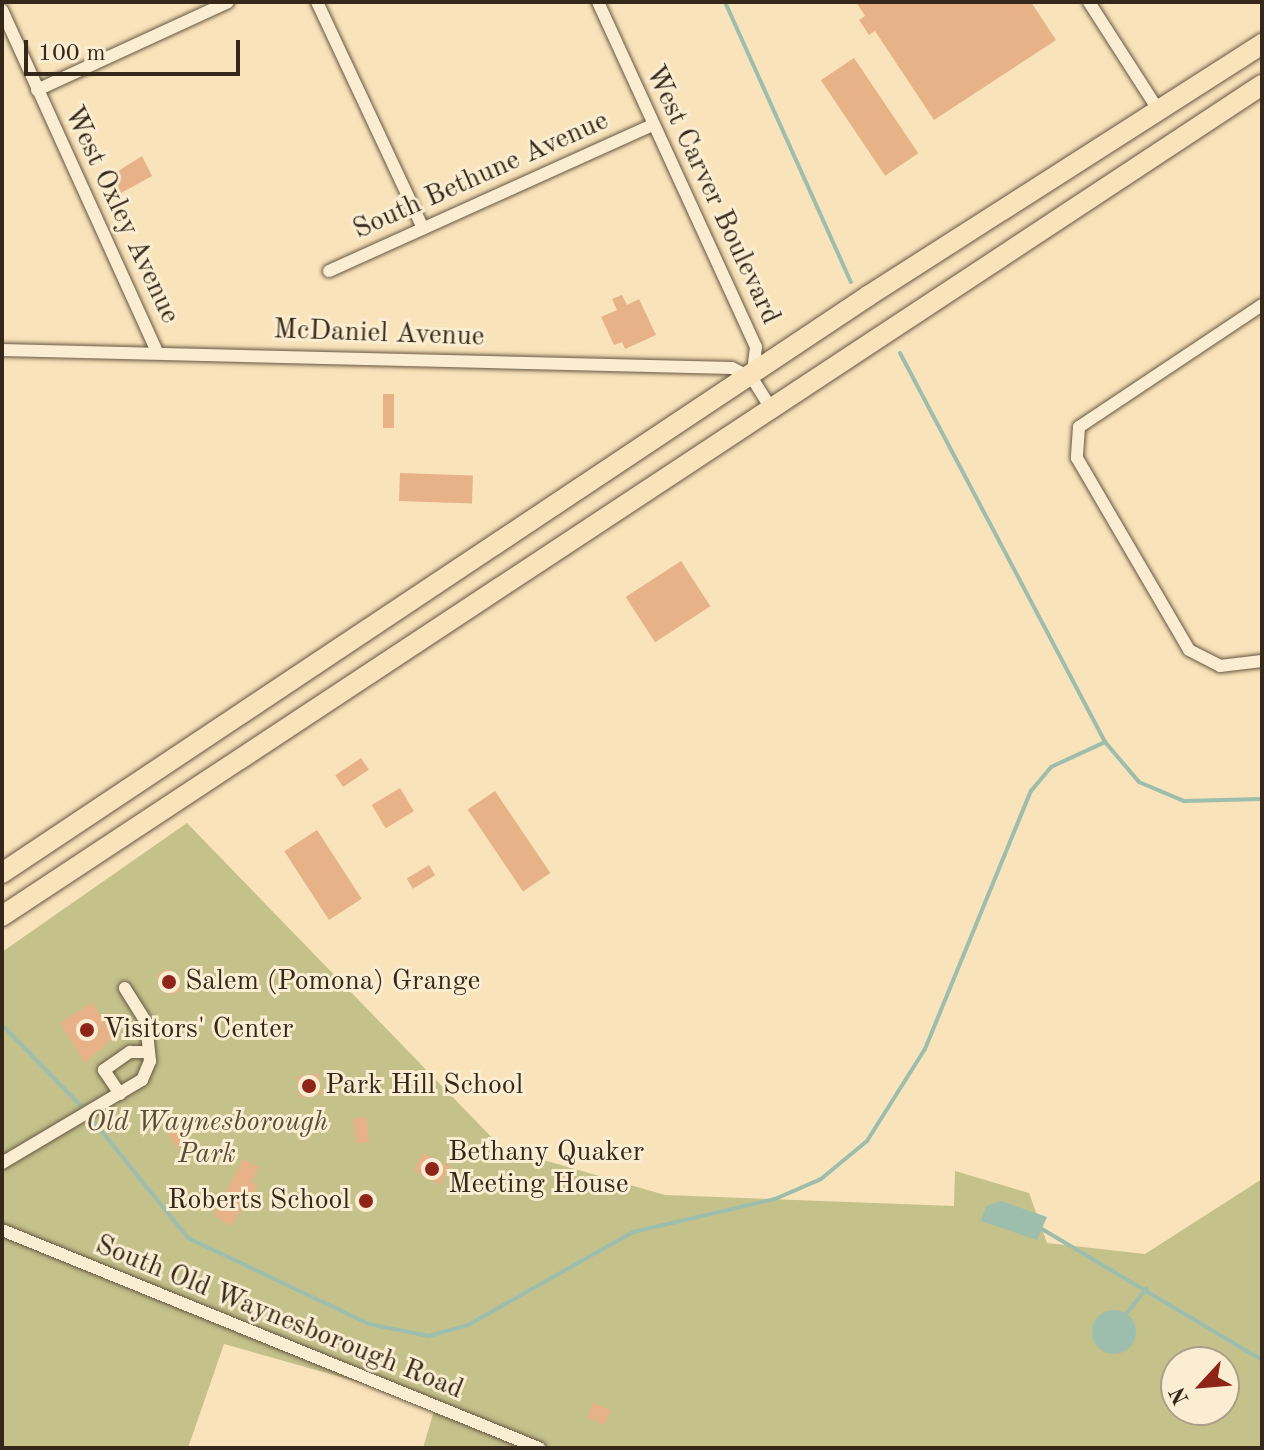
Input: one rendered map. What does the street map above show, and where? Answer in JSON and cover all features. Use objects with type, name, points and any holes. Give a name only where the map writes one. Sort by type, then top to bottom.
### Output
[{"type":"highway","points":[[2,873],[1262,44]]},
{"type":"highway","points":[[2,916],[1262,85]]},
{"type":"street","points":[[37,90],[228,2]]},
{"type":"street","points":[[317,2],[423,228]]},
{"type":"street","name":"West Carver Boulevard","points":[[598,2],[756,347],[752,378]]},
{"type":"street","points":[[1089,2],[1159,111]]},
{"type":"street","name":"West Oxley Avenue","points":[[2,10],[157,352]]},
{"type":"street","name":"South Bethune Avenue","points":[[329,271],[653,125]]},
{"type":"street","points":[[1262,305],[1079,427],[1077,458],[1189,650],[1220,666],[1262,661]]},
{"type":"street","name":"McDaniel Avenue","points":[[2,350],[732,368],[752,378]]},
{"type":"street","points":[[752,378],[771,408]]},
{"type":"street","points":[[2,1163],[120,1094],[148,1070],[146,1022],[125,988]]},
{"type":"street","points":[[120,1094],[104,1070],[130,1052],[145,1052]]},
{"type":"street","name":"South Old Waynesborough Road","points":[[2,1230],[539,1448]]},
{"type":"green space","name":"Old Waynesborough Park","points":[[187,823],[502,1148],[665,1195],[954,1206],[955,1171],[1029,1193],[1047,1243],[1145,1254],[1262,1179],[1262,1448],[423,1448],[436,1404],[224,1344],[188,1448],[2,1448],[2,952]]},
{"type":"shaded area","points":[[1001,1201],[1047,1217],[1037,1240],[981,1221],[986,1206]]},
{"type":"shaded area","points":[[1114,1310],[1130,1316],[1136,1332],[1130,1348],[1114,1354],[1098,1348],[1092,1332],[1098,1316]]},
{"type":"building","points":[[856,2],[1031,2],[1056,40],[934,120],[875,31],[869,35],[859,20],[865,16]]},
{"type":"building","points":[[854,58],[918,153],[885,176],[821,80]]},
{"type":"building","points":[[142,156],[152,176],[121,193],[112,175]]},
{"type":"building","points":[[622,295],[627,305],[639,299],[656,335],[625,349],[622,342],[614,345],[601,317],[617,310],[612,299]]},
{"type":"building","points":[[383,394],[394,394],[394,428],[383,428]]},
{"type":"building","points":[[400,473],[473,476],[472,504],[399,501]]},
{"type":"building","points":[[681,561],[710,606],[655,642],[626,597]]},
{"type":"building","points":[[361,758],[369,770],[343,787],[335,775]]},
{"type":"building","points":[[400,788],[414,811],[386,828],[372,805]]},
{"type":"building","points":[[495,791],[550,873],[523,892],[468,809]]},
{"type":"building","points":[[317,830],[362,899],[329,920],[284,851]]},
{"type":"building","points":[[429,865],[435,875],[413,889],[407,878]]},
{"type":"building","name":"Salem (Pomona) Grange","points":[[169,968],[182,988],[169,996],[156,976]]},
{"type":"building","name":"Visitors' Center","points":[[92,1002],[114,1037],[85,1063],[60,1023]]},
{"type":"building","name":"Park Hill School","points":[[318,1073],[322,1094],[300,1098],[296,1077]]},
{"type":"building","points":[[366,1117],[369,1142],[356,1143],[353,1119]]},
{"type":"building","points":[[173,1119],[188,1143],[178,1149],[163,1125]]},
{"type":"building","name":"Bethany Quaker Meeting House","points":[[423,1153],[450,1167],[441,1184],[414,1171]]},
{"type":"building","points":[[243,1159],[259,1167],[251,1182],[258,1186],[230,1226],[214,1215]]},
{"type":"building","points":[[593,1403],[611,1410],[605,1425],[587,1418]]},
{"type":"waterway","points":[[725,2],[851,282]]},
{"type":"waterway","points":[[900,353],[1105,742],[1139,782],[1184,801],[1262,799]]},
{"type":"waterway","points":[[95,1123],[188,1238],[369,1324],[429,1336],[468,1325],[633,1232],[775,1199],[821,1179],[867,1141],[925,1049],[1031,791],[1051,767],[1105,742]]},
{"type":"waterway","points":[[2,1025],[80,1105]]},
{"type":"waterway","points":[[1042,1229],[1262,1360]]},
{"type":"waterway","points":[[1126,1314],[1147,1288]]},
{"type":"place","name":"Salem (Pomona) Grange","points":[[169,982]]},
{"type":"place","name":"Visitors' Center","points":[[87,1030]]},
{"type":"place","name":"Park Hill School","points":[[309,1086]]},
{"type":"place","name":"Bethany Quaker Meeting House","points":[[432,1169]]},
{"type":"place","name":"Roberts School","points":[[366,1201]]}]
